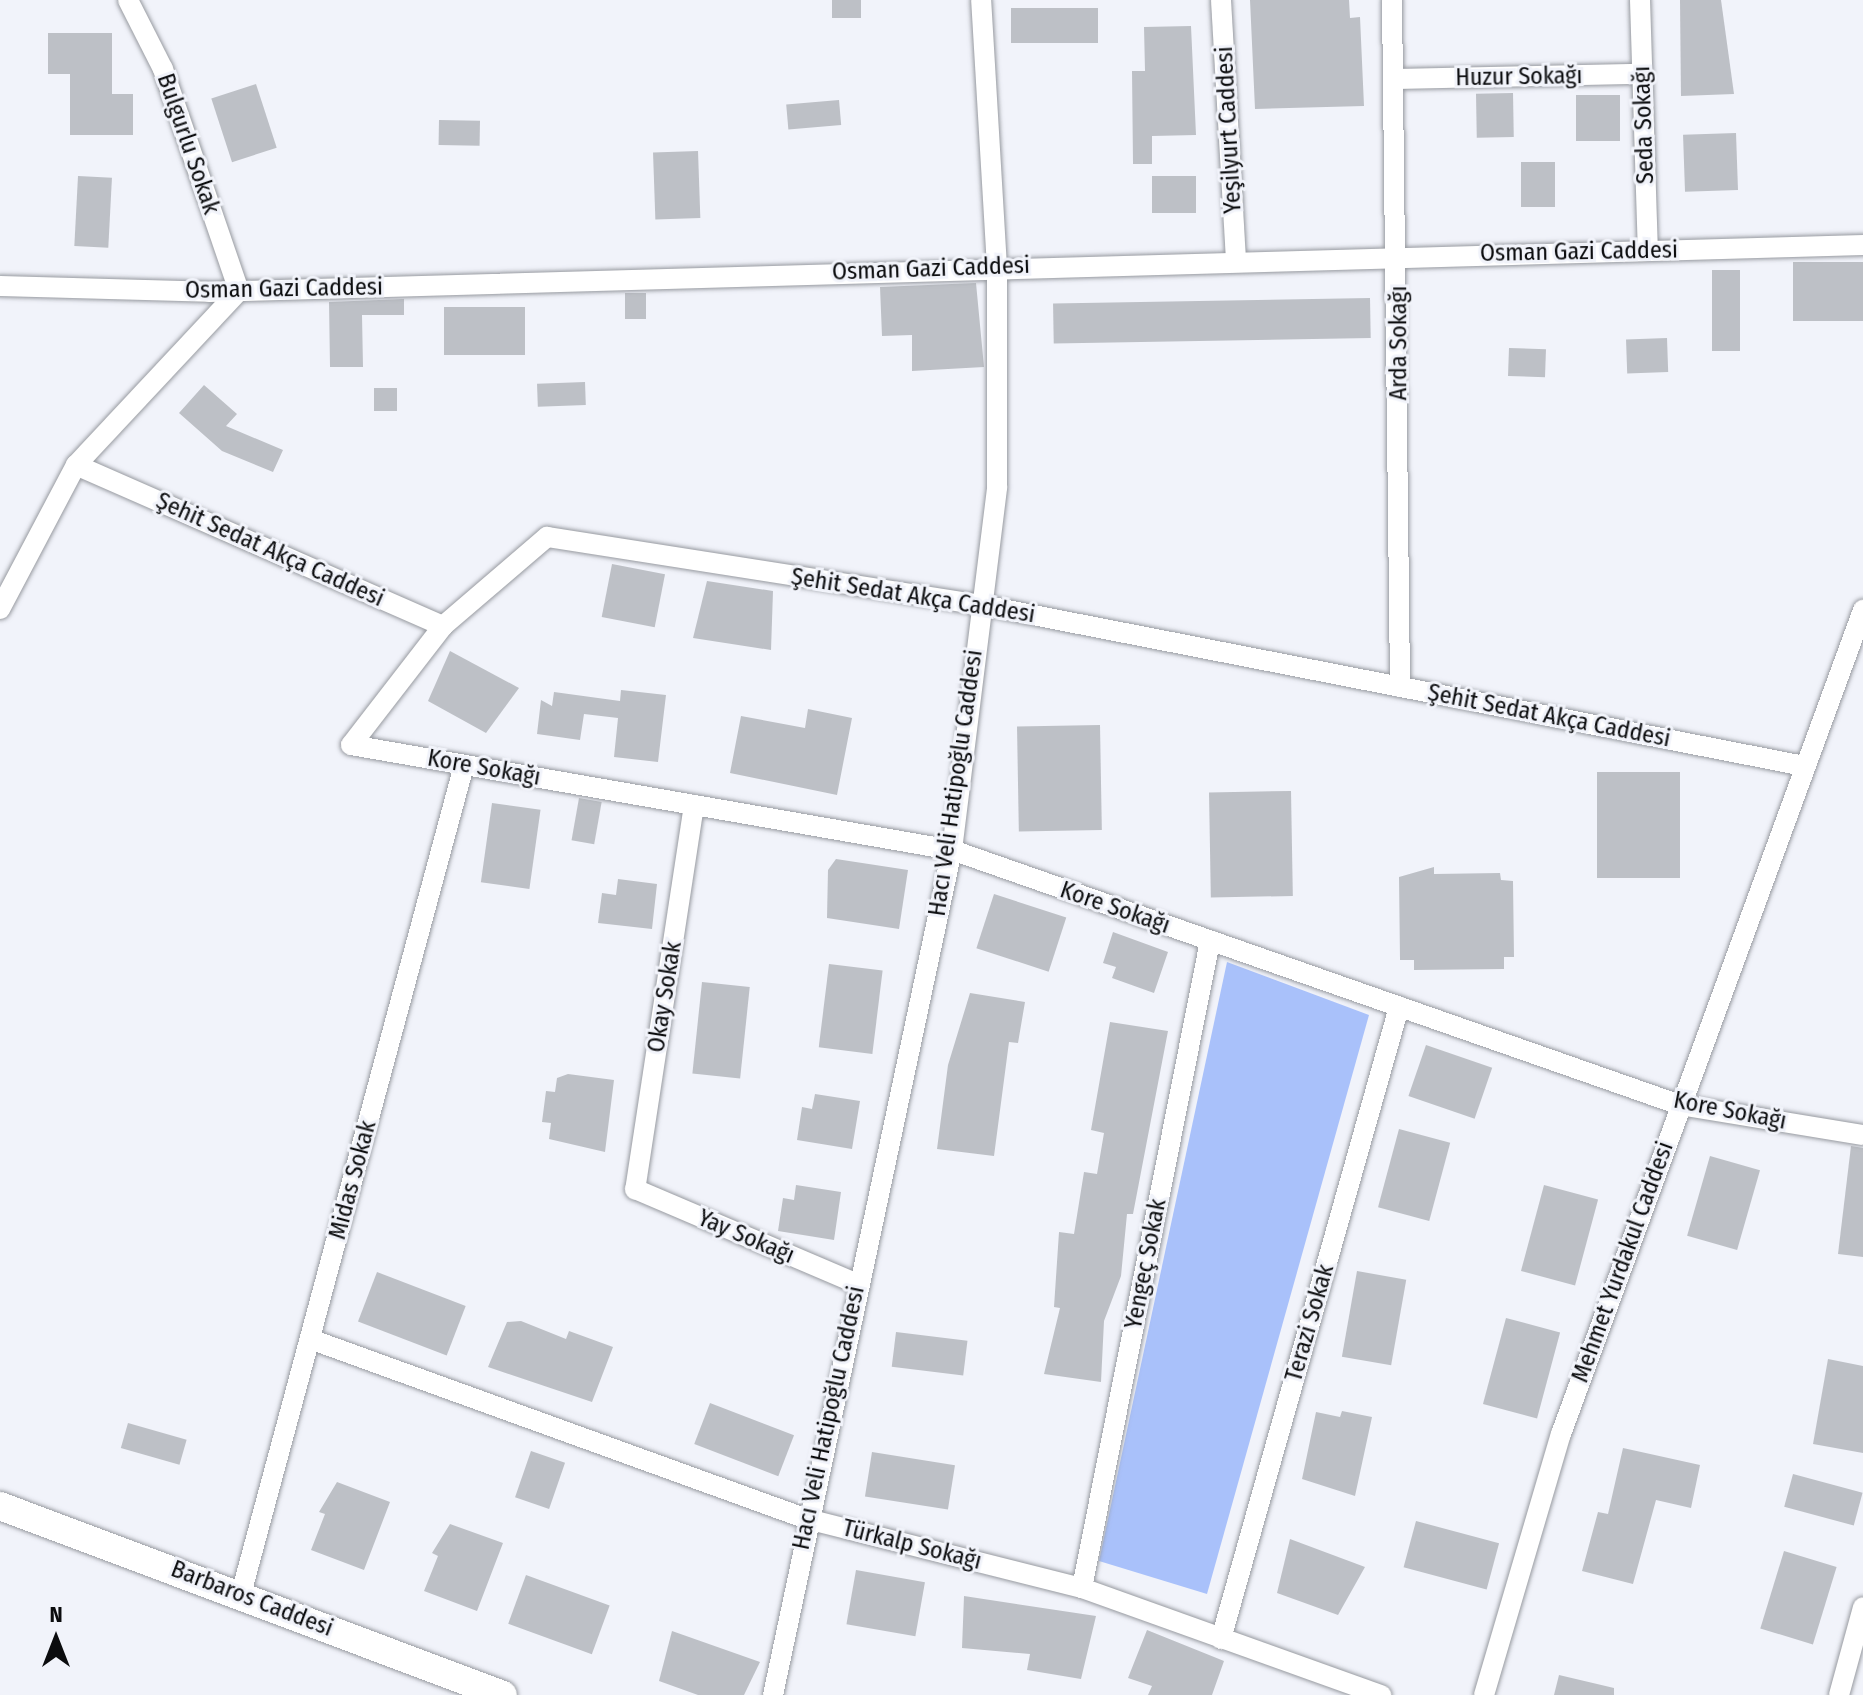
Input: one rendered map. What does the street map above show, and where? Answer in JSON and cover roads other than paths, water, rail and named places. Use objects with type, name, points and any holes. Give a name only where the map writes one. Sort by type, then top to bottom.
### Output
[{"type":"street","name":"Bulgurlu Sokak","points":[[128,0],[163,69],[239,291]]},
{"type":"street","name":"Hacı Veli Hatipoğlu Caddesi","points":[[773,1695],[807,1519],[952,850],[997,487],[997,267],[981,0]]},
{"type":"street","name":"Yeşilyurt Caddesi","points":[[1221,0],[1236,260]]},
{"type":"street","name":"Arda Sokağı","points":[[1392,0],[1399,255],[1400,687]]},
{"type":"street","name":"Seda Sokağı","points":[[1640,0],[1648,250]]},
{"type":"street","name":"Huzur Sokağı","points":[[1394,79],[1643,74]]},
{"type":"street","name":"Osman Gazi Caddesi","points":[[0,286],[239,291],[1399,255],[1863,245]]},
{"type":"street","points":[[0,609],[76,465],[239,291]]},
{"type":"street","name":"Şehit Sedat Akça Caddesi","points":[[76,465],[443,626],[547,537],[982,605],[1804,766]]},
{"type":"street","name":"Mehmet Yurdakul Caddesi","points":[[1484,1695],[1561,1434],[1863,610]]},
{"type":"street","name":"Kore Sokağı","points":[[443,626],[351,745],[952,850],[1680,1105],[1863,1135]]},
{"type":"street","name":"Midas Sokak","points":[[241,1594],[464,765]]},
{"type":"street","name":"Okay Sokak","points":[[635,1189],[694,805]]},
{"type":"street","name":"Yengeç Sokak","points":[[1082,1588],[1210,941]]},
{"type":"street","name":"Terazi Sokak","points":[[1221,1639],[1399,1007]]},
{"type":"street","name":"Yay Sokağı","points":[[635,1189],[858,1284]]},
{"type":"street","name":"Türkalp Sokağı","points":[[310,1339],[807,1519],[1082,1588],[1381,1695]]},
{"type":"street","name":"Barbaros Caddesi","points":[[0,1506],[503,1695]]},
{"type":"street","points":[[1839,1695],[1862,1618]]}]
